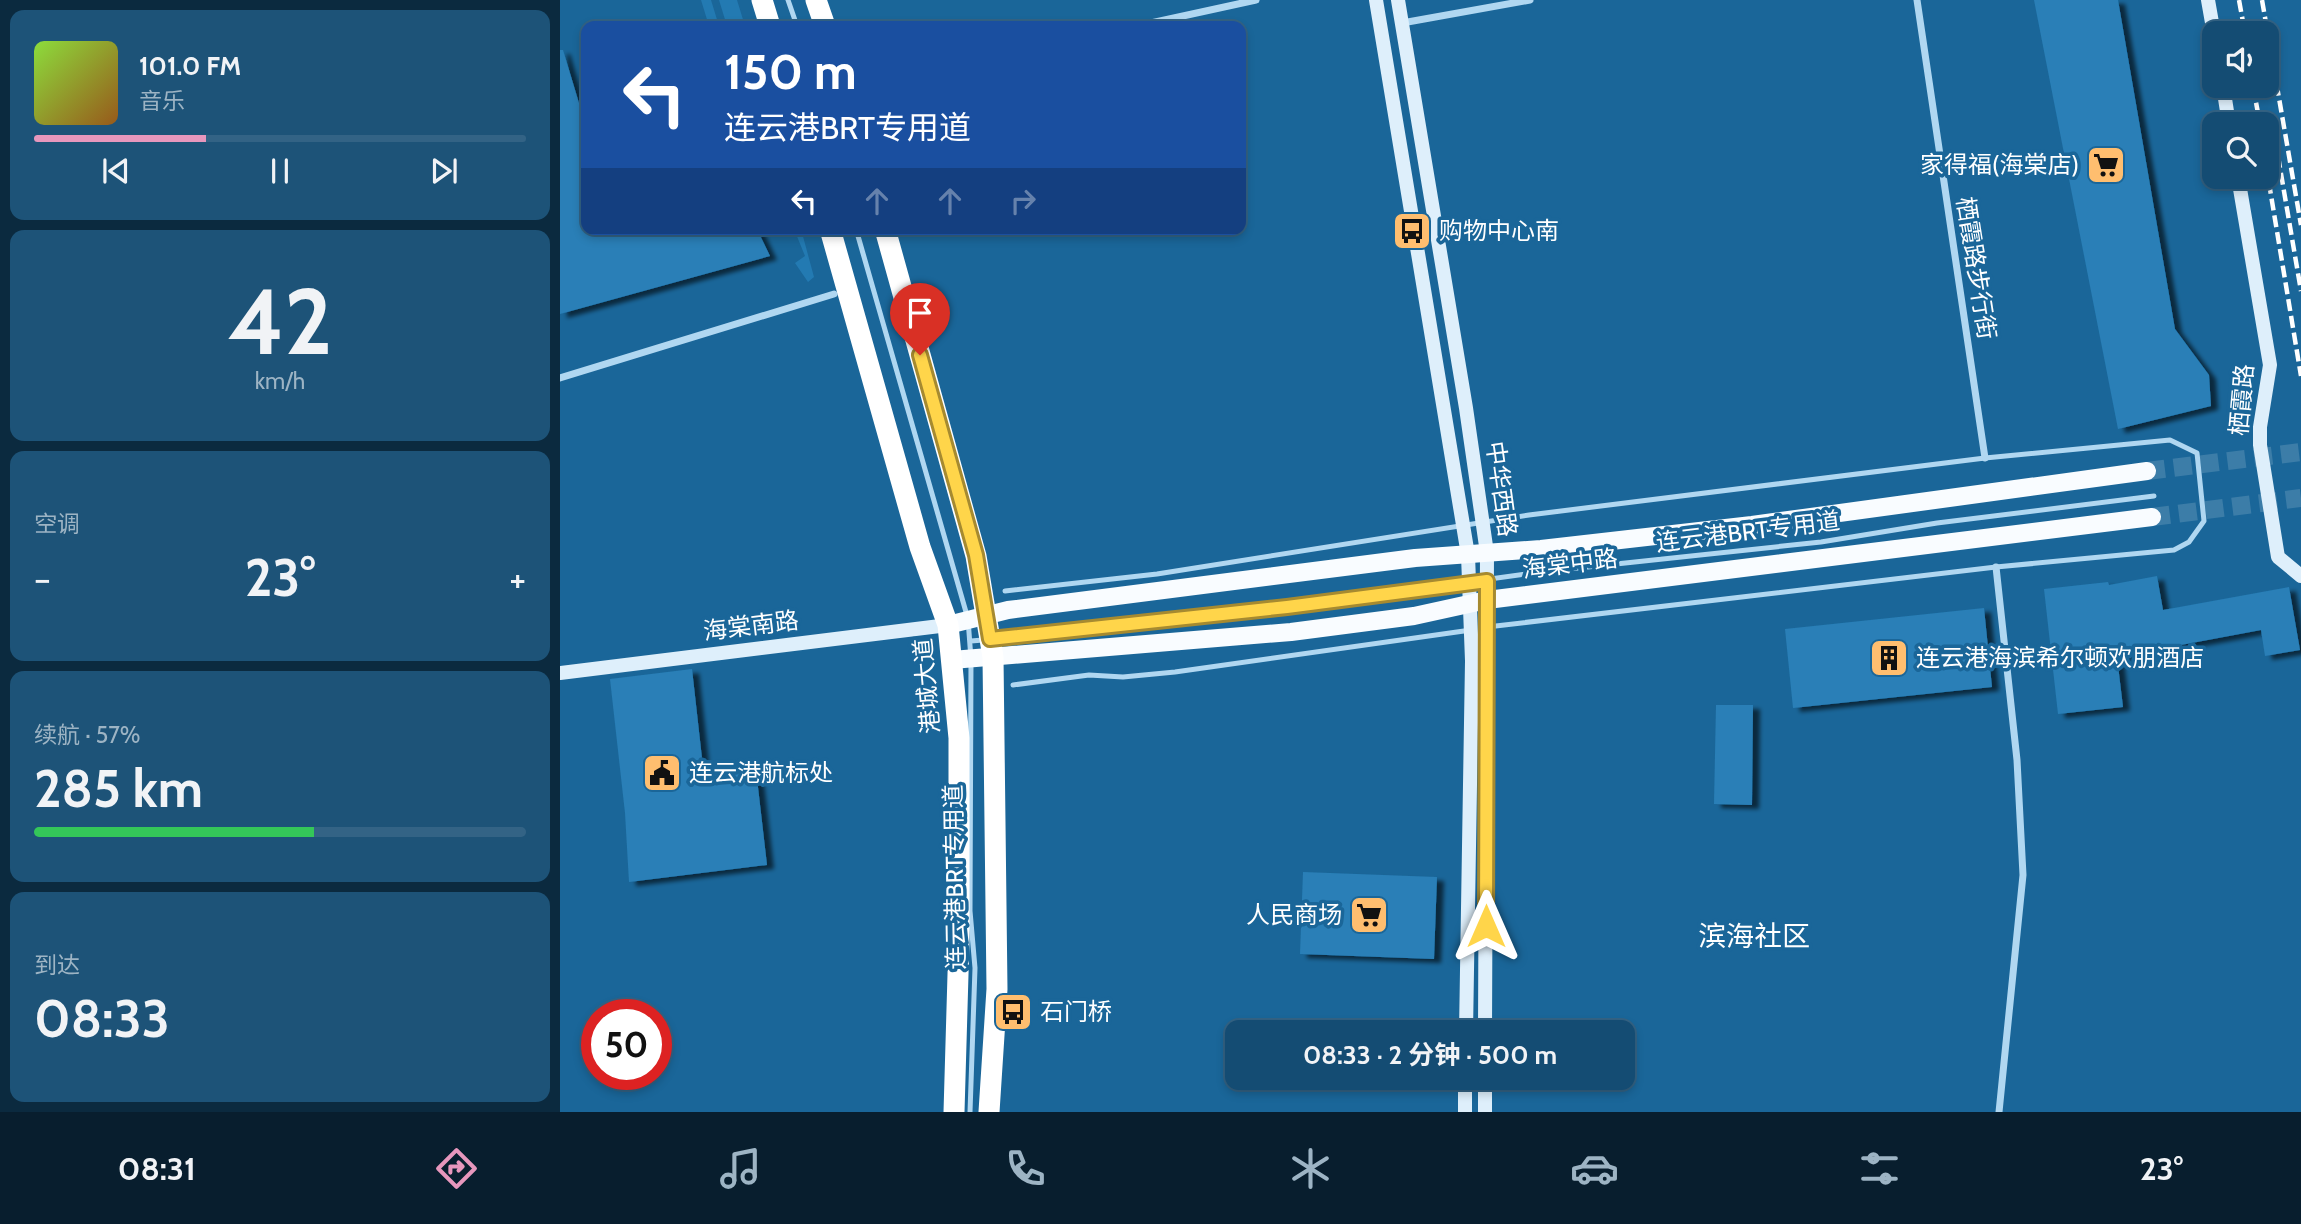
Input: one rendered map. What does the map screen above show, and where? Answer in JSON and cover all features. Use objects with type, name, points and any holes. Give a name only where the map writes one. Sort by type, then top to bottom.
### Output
[{"type":"highway","points":[[762,0],[769,21]]},
{"type":"highway","points":[[816,0],[823,21]]},
{"type":"highway","name":"港城大道","points":[[832,235],[920,547],[967,620],[975,651],[997,989],[989,1112]]},
{"type":"highway","name":"港城大道","points":[[887,235],[976,555],[967,620],[975,651],[959,738],[959,940],[954,1112]]},
{"type":"main road","points":[[1376,0],[1465,525],[1477,554],[1469,583],[1479,603],[1471,630],[1466,1020]]},
{"type":"main road","name":"中华西路","points":[[1398,0],[1483,523],[1477,554],[1487,581],[1479,603],[1488,627],[1485,1020]]},
{"type":"main road","points":[[2208,0],[2212,21]]},
{"type":"main road","name":"栖霞路","points":[[2240,189],[2270,365],[2260,427],[2270,514],[2278,557],[2301,576]]},
{"type":"main road","name":"海棠中路","points":[[967,620],[1402,560],[1752,525],[2147,471]]},
{"type":"main road","name":"海棠中路","points":[[975,651],[1292,632],[1479,603],[2152,517]]},
{"type":"main road","name":"海棠南路","points":[[560,673],[967,620]]},
{"type":"main road","points":[[1465,1090],[1465,1112]]},
{"type":"main road","points":[[1485,1090],[1485,1112]]},
{"type":"street","points":[[1159,21],[1256,0]]},
{"type":"street","points":[[1402,23],[1530,0]]},
{"type":"street","name":"栖霞路步行街","points":[[1917,0],[1985,458]]},
{"type":"street","points":[[560,378],[834,294]]},
{"type":"street","points":[[1996,567],[2017,761],[2023,875],[1999,1112]]},
{"type":"lane","points":[[788,0],[795,21]]},
{"type":"lane","points":[[858,235],[967,620]]},
{"type":"lane","points":[[1004,591],[1157,574],[1465,525],[1985,458],[2170,440],[2197,453],[2204,521],[2189,542],[2174,550],[1996,567],[1488,627],[1175,672],[1123,677],[1088,675],[1013,685]]},
{"type":"lane","name":"连云港BRT专用道","points":[[970,1112],[975,968],[970,911],[975,651],[1469,583],[1821,542],[1937,523],[2154,496]]},
{"type":"shaded area","points":[[701,0],[711,0],[717,21],[707,21]]},
{"type":"shaded area","points":[[719,0],[737,0],[743,21],[725,21]]},
{"type":"shaded area","points":[[796,235],[803,235],[814,277],[808,282],[795,263],[805,256]]},
{"type":"building","name":"家得福(海棠店)","points":[[2034,0],[2118,0],[2175,329],[2209,375],[2211,406],[2118,429]]},
{"type":"building","points":[[560,50],[563,50],[581,110],[581,235],[760,235],[770,256],[560,314]]},
{"type":"building","points":[[2157,576],[2163,610],[2289,587],[2300,650],[2265,656],[2261,630],[2117,657],[2123,707],[2058,714],[2044,589],[2108,582],[2109,585]]},
{"type":"building","name":"连云港海滨希尔顿欢朋酒店","points":[[1984,608],[1992,687],[1793,708],[1785,629]]},
{"type":"building","name":"连云港航标处","points":[[692,669],[704,776],[756,770],[767,865],[629,882],[625,813],[610,679]]},
{"type":"building","points":[[1716,705],[1753,705],[1752,805],[1714,804]]},
{"type":"building","name":"人民商场","points":[[1303,872],[1437,877],[1434,959],[1300,954]]},
{"type":"tunnel","points":[[2147,471],[2301,452]]},
{"type":"tunnel","points":[[2152,517],[2301,498]]},
{"type":"railway","points":[[2239,0],[2243,21]]},
{"type":"railway","points":[[2262,0],[2301,225]]},
{"type":"railway","points":[[2255,98],[2258,112]]},
{"type":"railway","points":[[2279,162],[2301,291]]},
{"type":"railway","points":[[2270,189],[2301,376]]},
{"type":"place","name":"家得福(海棠店)","points":[[2106,165]]},
{"type":"place","name":"购物中心南","points":[[1412,231]]},
{"type":"place","name":"连云港海滨希尔顿欢朋酒店","points":[[1889,658]]},
{"type":"place","name":"连云港航标处","points":[[662,773]]},
{"type":"place","name":"人民商场","points":[[1369,915]]},
{"type":"place","name":"石门桥","points":[[1013,1012]]},
{"type":"district","name":"滨海社区","points":[[1754,936]]},
{"type":"route","points":[[920,355],[976,555],[990,639],[1038,636],[1287,607],[1487,581],[1486,926]]}]
